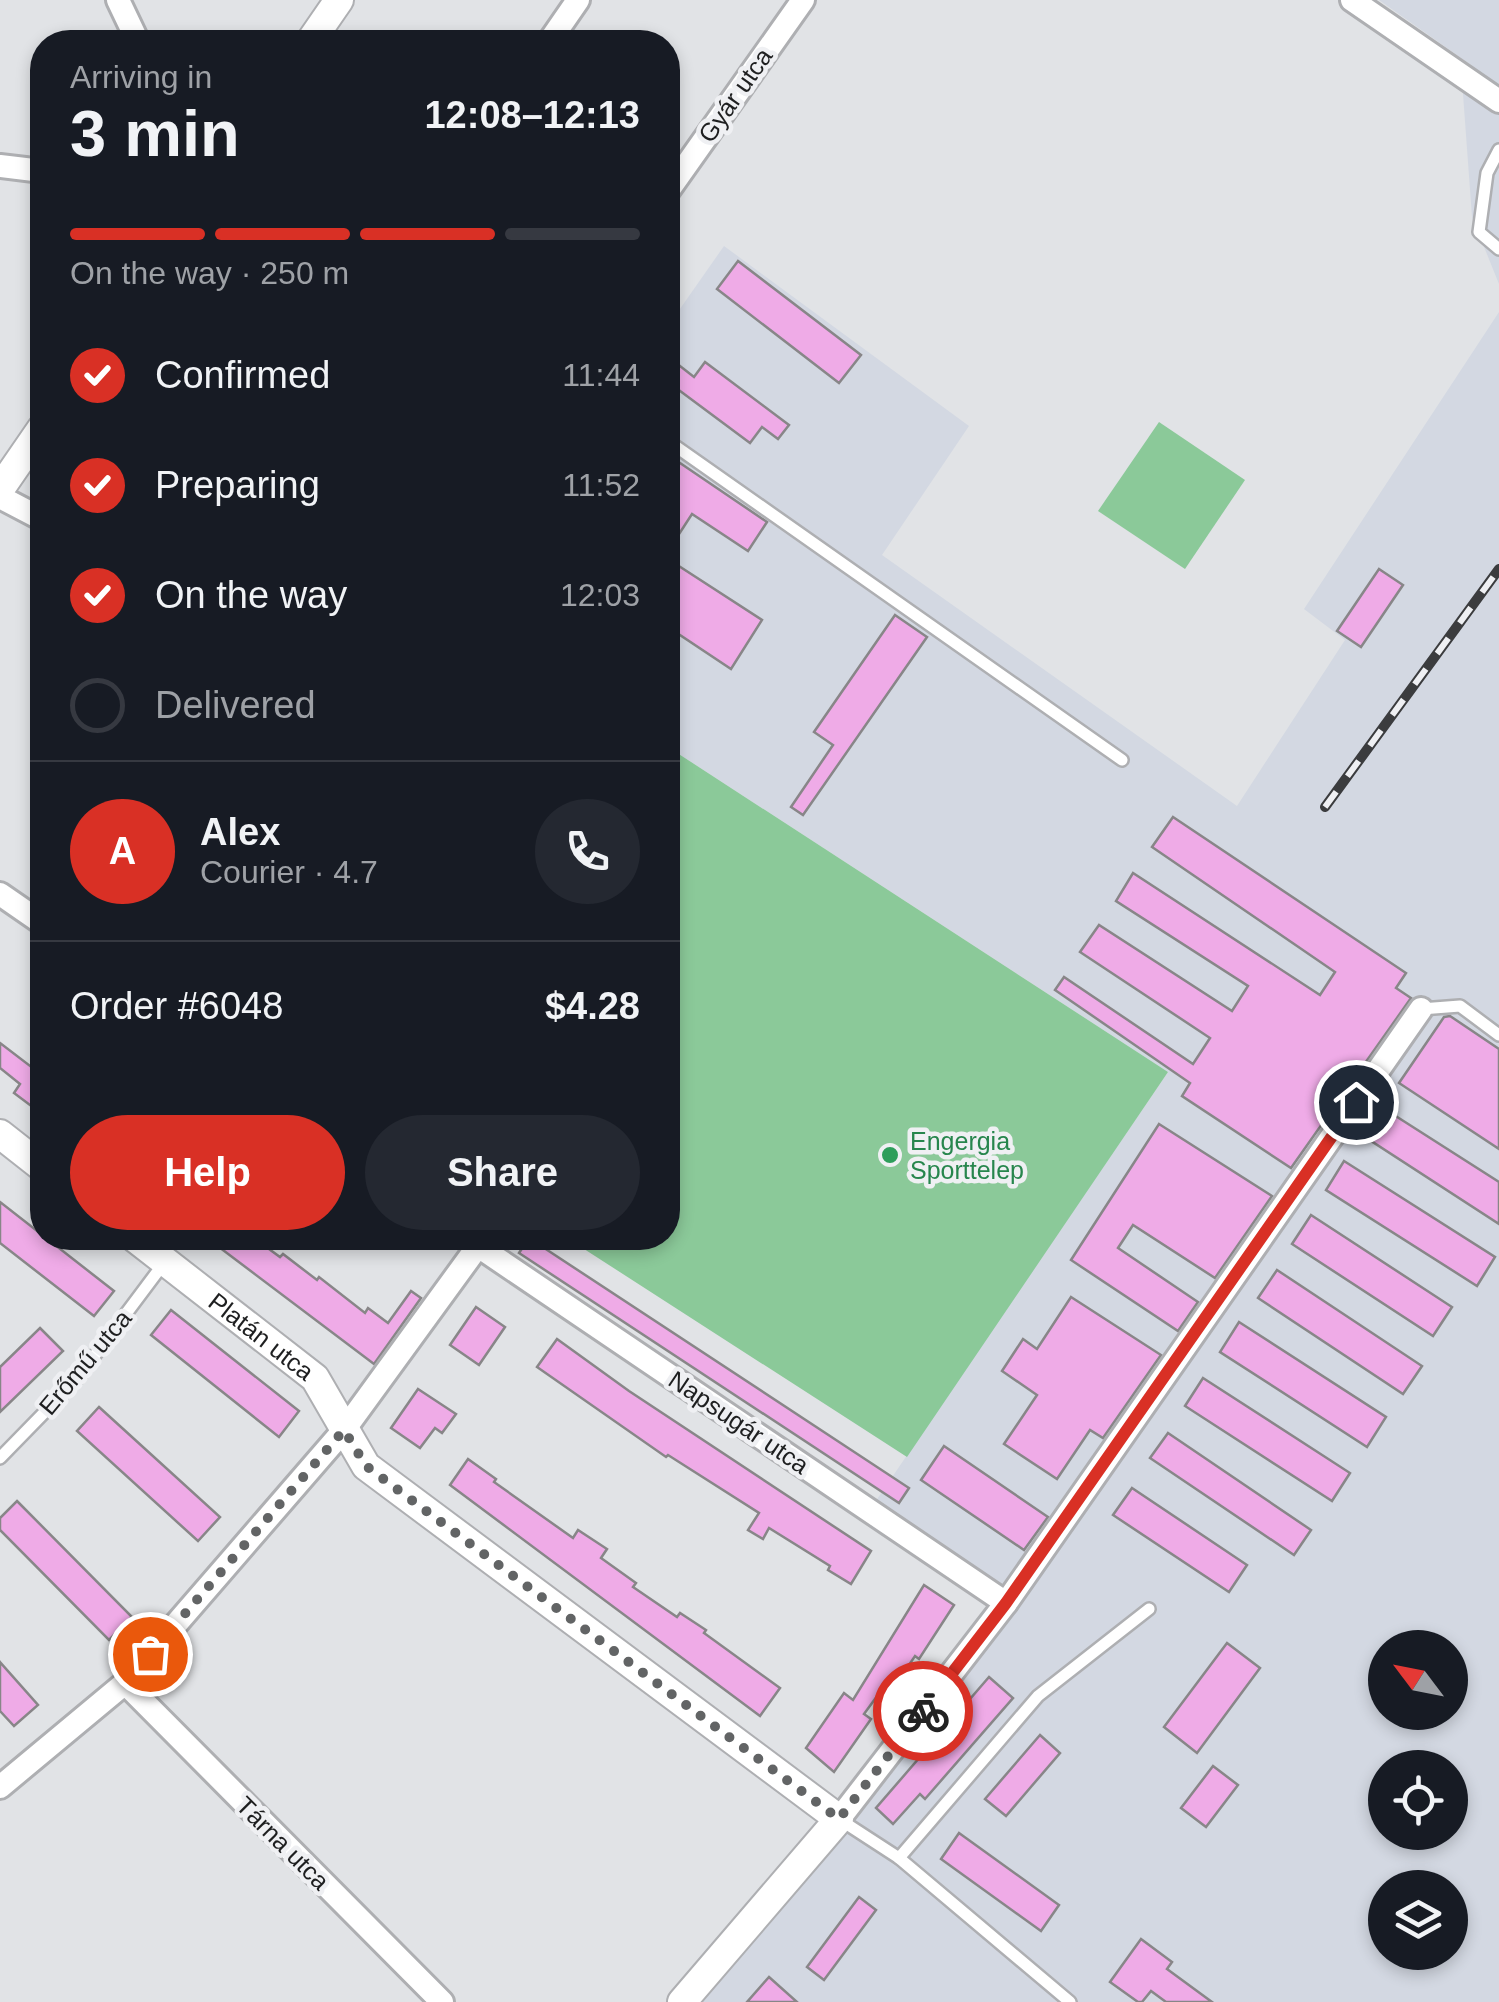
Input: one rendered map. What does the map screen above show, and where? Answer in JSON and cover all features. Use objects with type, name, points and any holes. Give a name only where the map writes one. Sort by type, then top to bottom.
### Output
[{"type":"street","points":[[118,0],[132,30]]},
{"type":"street","points":[[318,30],[339,0]]},
{"type":"street","points":[[558,30],[578,0]]},
{"type":"street","points":[[1352,0],[1499,101]]},
{"type":"street","name":"Gyár utca","points":[[680,174],[800,1]]},
{"type":"street","points":[[0,166],[30,170]]},
{"type":"street","points":[[0,489],[30,445]]},
{"type":"street","points":[[0,498],[30,514]]},
{"type":"street","points":[[0,894],[30,915]]},
{"type":"street","points":[[682,2002],[839,1819],[1006,1603],[1421,1009]]},
{"type":"street","points":[[0,1134],[30,1158]]},
{"type":"street","name":"Platán utca","points":[[151,1250],[315,1378],[366,1466],[839,1819]]},
{"type":"street","points":[[0,1786],[124,1683],[344,1430],[472,1250]]},
{"type":"street","name":"Napsugár utca","points":[[490,1250],[1006,1603]]},
{"type":"street","name":"Tárna utca","points":[[124,1683],[442,2002]]},
{"type":"lane","points":[[1499,150],[1487,173],[1479,232],[1499,249]]},
{"type":"lane","points":[[680,450],[1122,760]]},
{"type":"lane","points":[[1421,1009],[1460,1006],[1499,1034]]},
{"type":"lane","name":"Erőmű utca","points":[[0,1458],[78,1379],[165,1261]]},
{"type":"lane","points":[[899,1858],[1038,1696],[1149,1609]]},
{"type":"lane","points":[[839,1819],[899,1858],[1070,2002]]},
{"type":"shaded area","points":[[1379,0],[1499,0],[1499,284],[1472,217],[1463,94],[1471,65]]},
{"type":"shaded area","points":[[724,246],[969,426],[882,555],[1237,806],[1345,640],[1304,609],[1499,312],[1499,2002],[682,2002],[1005,1604],[869,1511],[1168,1072],[680,755],[680,309]]},
{"type":"green space","points":[[1159,422],[1245,480],[1185,569],[1098,511]]},
{"type":"green space","name":"Engergia Sporttelep","points":[[680,755],[1168,1072],[907,1457],[586,1250],[680,1250]]},
{"type":"building","points":[[738,261],[861,355],[839,383],[717,289]]},
{"type":"building","points":[[705,362],[789,425],[778,439],[762,427],[750,443],[680,391],[680,366],[694,377]]},
{"type":"building","points":[[680,463],[767,522],[748,551],[692,514],[680,532]]},
{"type":"building","points":[[680,567],[762,620],[731,669],[680,635]]},
{"type":"building","points":[[1379,569],[1403,585],[1361,647],[1337,631]]},
{"type":"building","points":[[895,615],[927,637],[803,815],[791,807],[833,745],[814,732]]},
{"type":"building","points":[[1173,817],[1406,973],[1396,988],[1411,998],[1291,1168],[1182,1096],[1190,1083],[1055,990],[1064,977],[1193,1064],[1210,1038],[1080,952],[1099,925],[1232,1011],[1248,986],[1116,901],[1133,873],[1320,995],[1335,972],[1152,847]]},
{"type":"building","points":[[1450,1016],[1499,1049],[1499,1149],[1399,1083],[1444,1017]]},
{"type":"building","points":[[0,1043],[30,1066],[30,1105],[14,1093],[20,1084],[0,1068]]},
{"type":"building","points":[[1380,1106],[1499,1182],[1499,1224],[1362,1135]]},
{"type":"building","points":[[1159,1124],[1272,1196],[1215,1278],[1133,1225],[1118,1248],[1198,1302],[1178,1331],[1071,1260]]},
{"type":"building","points":[[1344,1161],[1495,1257],[1477,1286],[1326,1190]]},
{"type":"building","points":[[0,1202],[30,1225],[30,1250],[61,1250],[114,1291],[94,1316],[0,1243]]},
{"type":"building","points":[[1311,1215],[1452,1307],[1433,1336],[1292,1244]]},
{"type":"building","points":[[223,1250],[270,1250],[280,1257],[283,1254],[365,1313],[368,1308],[388,1323],[411,1291],[421,1298],[374,1364]]},
{"type":"building","points":[[547,1250],[909,1488],[899,1503],[519,1253]]},
{"type":"building","points":[[1277,1270],[1422,1366],[1403,1394],[1258,1298]]},
{"type":"building","points":[[1071,1297],[1161,1355],[1103,1438],[1090,1430],[1057,1479],[1004,1444],[1037,1395],[1002,1371],[1023,1339],[1037,1349]]},
{"type":"building","points":[[476,1307],[505,1327],[479,1365],[450,1345]]},
{"type":"building","points":[[171,1310],[299,1411],[279,1437],[151,1335]]},
{"type":"building","points":[[1239,1322],[1386,1417],[1367,1447],[1220,1352]]},
{"type":"building","points":[[40,1328],[63,1351],[0,1412],[0,1367]]},
{"type":"building","points":[[557,1339],[871,1551],[851,1584],[828,1570],[830,1566],[769,1528],[763,1539],[748,1530],[759,1513],[666,1457],[537,1367]]},
{"type":"building","points":[[1203,1378],[1350,1473],[1332,1501],[1185,1406]]},
{"type":"building","points":[[418,1389],[456,1414],[442,1433],[435,1428],[420,1448],[391,1428]]},
{"type":"building","points":[[99,1407],[220,1517],[198,1541],[77,1431]]},
{"type":"building","points":[[1168,1433],[1311,1530],[1294,1555],[1150,1458]]},
{"type":"building","points":[[944,1446],[1048,1517],[1024,1550],[921,1480]]},
{"type":"building","points":[[468,1459],[573,1538],[578,1530],[607,1549],[601,1558],[636,1583],[633,1587],[677,1617],[680,1613],[706,1630],[704,1633],[780,1688],[760,1716],[450,1485]]},
{"type":"building","points":[[1132,1488],[1247,1565],[1229,1592],[1113,1515]]},
{"type":"building","points":[[17,1501],[132,1617],[109,1640],[0,1530],[0,1518]]},
{"type":"building","points":[[924,1585],[954,1605],[919,1659],[915,1656],[890,1693],[883,1688],[864,1714],[871,1719],[834,1772],[806,1748],[844,1693],[853,1700]]},
{"type":"building","points":[[1227,1643],[1260,1668],[1197,1753],[1164,1727]]},
{"type":"building","points":[[0,1662],[38,1705],[14,1726],[0,1711]]},
{"type":"building","points":[[989,1677],[1013,1698],[925,1799],[920,1794],[893,1824],[876,1808]]},
{"type":"building","points":[[1040,1735],[1060,1753],[1006,1816],[985,1799]]},
{"type":"building","points":[[1213,1766],[1238,1785],[1206,1827],[1181,1808]]},
{"type":"building","points":[[959,1833],[1059,1905],[1041,1931],[941,1859]]},
{"type":"building","points":[[859,1897],[876,1910],[824,1980],[807,1967]]},
{"type":"building","points":[[1141,1939],[1172,1962],[1167,1969],[1212,2002],[1166,2002],[1151,1991],[1138,2002],[1110,1982]]},
{"type":"building","points":[[769,1977],[797,2002],[747,2002]]},
{"type":"railway","points":[[1325,807],[1499,569]]},
{"type":"way so far","points":[[150,1654],[344,1430],[366,1466],[839,1819],[923,1711]]},
{"type":"place","name":"Engergia Sporttelep","points":[[890,1155]]},
{"type":"route","points":[[923,1711],[1006,1603],[1356,1102]]}]
